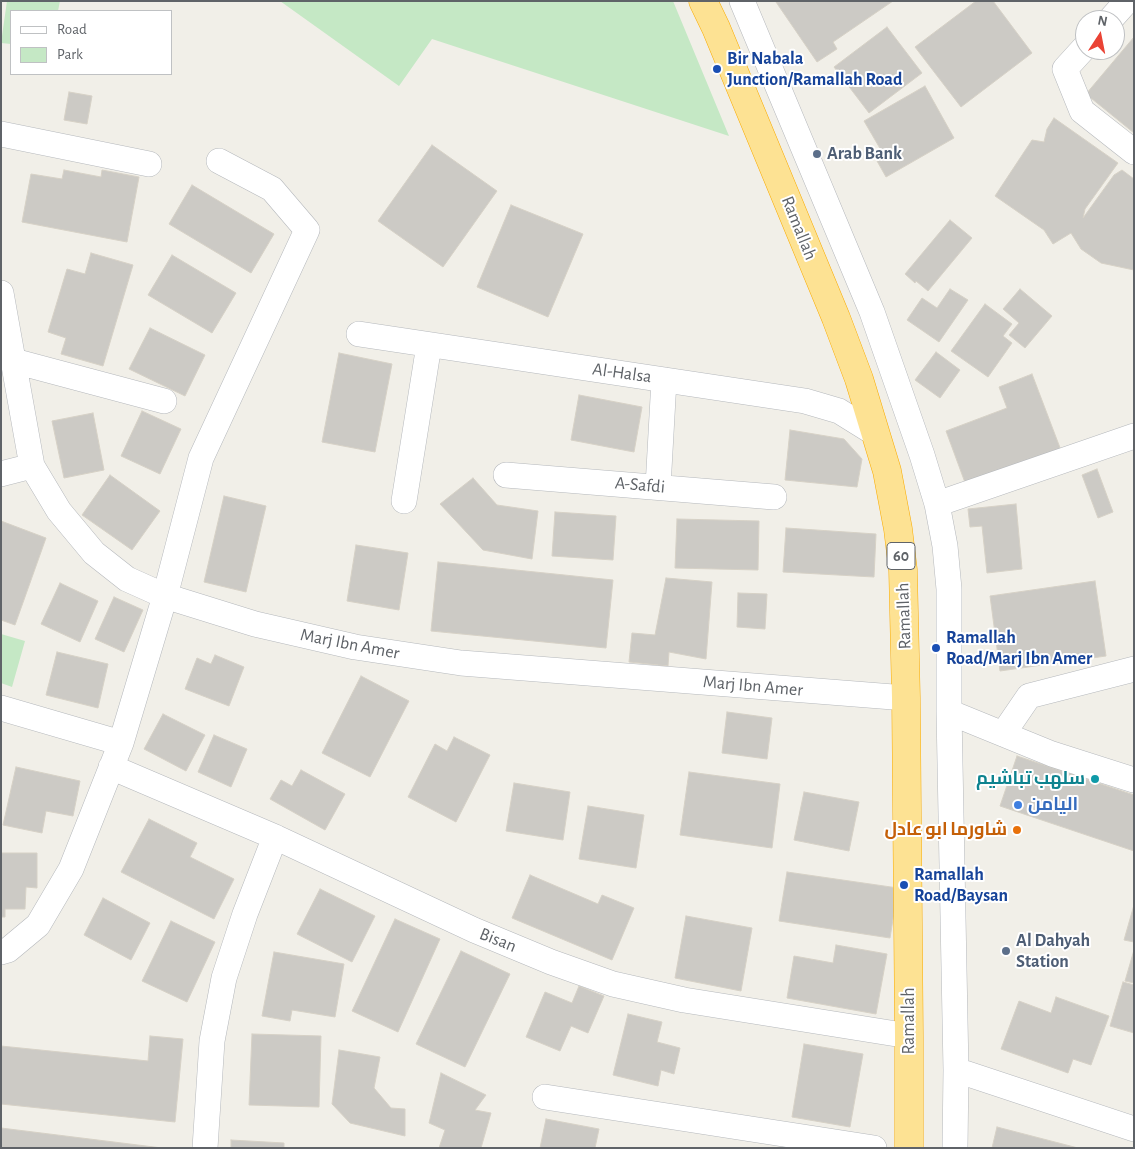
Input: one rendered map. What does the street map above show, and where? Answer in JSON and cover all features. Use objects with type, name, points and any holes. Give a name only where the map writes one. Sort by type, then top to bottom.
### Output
[{"type":"highway","name":"Ramallah","points":[[703,1],[716,28],[836,318],[859,379],[887,471],[898,529],[903,570],[906,698],[909,1148]]},
{"type":"street","points":[[742,1],[872,312],[937,504],[945,546],[949,589],[949,712],[956,1070],[955,1148]]},
{"type":"street","points":[[1075,58],[1065,69],[1082,111],[1134,152]]},
{"type":"street","points":[[1,134],[149,164]]},
{"type":"street","points":[[1,952],[8,950],[38,925],[72,869],[121,743],[165,596],[201,458],[307,230],[272,189],[218,161]]},
{"type":"street","name":"Marj Ibn Amer","points":[[1,293],[5,329],[14,361],[32,466],[59,511],[94,554],[127,579],[165,596],[255,624],[346,645],[461,663],[906,698]]},
{"type":"street","name":"Al-Halsa","points":[[359,334],[805,401],[839,410],[876,434]]},
{"type":"street","points":[[404,500],[429,345]]},
{"type":"street","points":[[14,361],[164,402]]},
{"type":"street","points":[[658,487],[664,380]]},
{"type":"street","points":[[937,504],[1134,436]]},
{"type":"street","points":[[1,474],[32,466]]},
{"type":"street","name":"A-Safdi","points":[[506,475],[774,497]]},
{"type":"street","points":[[1003,734],[1029,696],[1134,669]]},
{"type":"street","points":[[1,708],[121,743]]},
{"type":"street","points":[[949,712],[1052,754],[1134,780]]},
{"type":"street","name":"Bisan","points":[[111,767],[275,837],[474,930],[551,962],[613,984],[684,1000],[909,1036]]},
{"type":"street","points":[[205,1148],[212,1041],[224,978],[245,914],[275,837]]},
{"type":"street","points":[[956,1070],[1134,1129]]},
{"type":"street","points":[[545,1097],[874,1148]]},
{"type":"green space","points":[[7,1],[60,1],[58,10],[10,10],[10,44],[1,43]]},
{"type":"green space","points":[[280,1],[673,1],[729,136],[432,39],[399,86]]},
{"type":"green space","points":[[1,634],[25,641],[12,687],[1,683]]},
{"type":"building","points":[[893,1],[833,42],[837,49],[817,62],[776,2]]},
{"type":"building","points":[[976,1],[993,1],[1032,53],[961,107],[915,47]]},
{"type":"building","points":[[887,27],[922,73],[869,113],[834,67]]},
{"type":"building","points":[[1134,37],[1134,133],[1086,94],[1115,60],[1125,60],[1125,48]]},
{"type":"building","points":[[925,86],[954,138],[886,177],[877,161],[885,157],[864,121]]},
{"type":"building","points":[[69,92],[92,96],[87,124],[64,120]]},
{"type":"building","points":[[1054,118],[1118,163],[1085,209],[1083,218],[1114,175],[1122,170],[1134,179],[1134,270],[1101,263],[1081,249],[1071,233],[1053,244],[1044,230],[995,196],[1032,140],[1044,142],[1047,129]]},
{"type":"building","points":[[432,145],[497,191],[443,267],[378,221]]},
{"type":"building","points":[[64,170],[101,177],[102,170],[139,177],[127,242],[22,222],[31,174],[62,179]]},
{"type":"building","points":[[192,185],[274,234],[251,273],[169,224]]},
{"type":"building","points":[[511,205],[583,234],[548,317],[477,287]]},
{"type":"building","points":[[950,220],[972,238],[928,291],[905,274]]},
{"type":"building","points":[[91,253],[133,265],[103,366],[61,354],[66,338],[48,332],[67,269],[85,274]]},
{"type":"building","points":[[172,255],[236,293],[212,333],[148,295]]},
{"type":"building","points":[[950,289],[968,300],[939,342],[907,320],[922,298],[937,308]]},
{"type":"building","points":[[1020,289],[1052,316],[1025,348],[1009,335],[1019,323],[1003,309]]},
{"type":"building","points":[[985,304],[1012,324],[1003,336],[1012,343],[988,377],[951,351]]},
{"type":"building","points":[[150,328],[205,355],[185,396],[129,369]]},
{"type":"building","points":[[936,352],[960,370],[940,398],[915,380]]},
{"type":"building","points":[[339,353],[392,364],[375,452],[322,442]]},
{"type":"building","points":[[1032,374],[1062,453],[967,488],[946,431],[1007,408],[999,387]]},
{"type":"building","points":[[579,395],[642,407],[634,452],[571,440]]},
{"type":"building","points":[[142,411],[181,429],[160,474],[121,456]]},
{"type":"building","points":[[93,413],[104,470],[64,478],[52,421]]},
{"type":"building","points":[[790,430],[844,439],[862,459],[857,487],[785,480]]},
{"type":"building","points":[[1097,469],[1113,512],[1098,518],[1082,475]]},
{"type":"building","points":[[110,475],[160,511],[132,550],[82,515]]},
{"type":"building","points":[[473,478],[497,505],[538,511],[532,559],[483,550],[440,504]]},
{"type":"building","points":[[224,496],[266,506],[246,592],[204,582]]},
{"type":"building","points":[[1016,504],[1022,569],[987,573],[982,526],[970,527],[968,509]]},
{"type":"building","points":[[555,512],[616,516],[613,560],[552,556]]},
{"type":"building","points":[[677,519],[759,521],[758,570],[675,568]]},
{"type":"building","points":[[1,521],[46,538],[15,625],[1,620]]},
{"type":"building","points":[[786,528],[876,534],[874,577],[783,572]]},
{"type":"building","points":[[356,545],[408,553],[399,610],[347,601]]},
{"type":"building","points":[[438,562],[613,580],[606,648],[431,631]]},
{"type":"building","points":[[666,578],[712,582],[706,659],[669,652],[668,666],[629,662],[632,633],[655,635]]},
{"type":"building","points":[[1095,581],[1106,656],[1000,671],[990,596]]},
{"type":"building","points":[[60,583],[98,601],[80,642],[41,624]]},
{"type":"building","points":[[738,593],[767,594],[765,629],[737,627]]},
{"type":"building","points":[[114,597],[143,610],[124,652],[95,639]]},
{"type":"building","points":[[57,652],[108,664],[98,708],[46,695]]},
{"type":"building","points":[[215,655],[244,667],[229,706],[185,689],[197,658],[211,664]]},
{"type":"building","points":[[361,676],[409,701],[370,777],[322,753]]},
{"type":"building","points":[[727,712],[772,718],[767,759],[722,753]]},
{"type":"building","points":[[163,714],[205,735],[186,771],[144,749]]},
{"type":"building","points":[[214,735],[247,749],[231,787],[198,772]]},
{"type":"building","points":[[454,737],[490,755],[456,822],[408,797],[435,744],[447,751]]},
{"type":"building","points":[[1017,756],[1134,795],[1134,851],[1000,806]]},
{"type":"building","points":[[16,767],[80,781],[73,816],[46,811],[42,833],[3,825]]},
{"type":"building","points":[[301,770],[345,794],[325,830],[270,799],[281,780],[292,786]]},
{"type":"building","points":[[689,772],[780,784],[772,848],[680,835]]},
{"type":"building","points":[[514,783],[570,792],[563,840],[506,831]]},
{"type":"building","points":[[804,792],[859,802],[849,851],[794,840]]},
{"type":"building","points":[[588,806],[644,815],[636,868],[579,859]]},
{"type":"building","points":[[149,819],[197,843],[190,857],[234,879],[214,919],[121,872]]},
{"type":"building","points":[[1,853],[37,853],[37,888],[26,887],[25,909],[5,909],[5,917],[1,917]]},
{"type":"building","points":[[787,872],[898,888],[890,938],[779,921]]},
{"type":"building","points":[[530,875],[598,904],[602,895],[634,908],[612,960],[512,918]]},
{"type":"building","points":[[320,889],[375,916],[352,962],[297,934]]},
{"type":"building","points":[[103,898],[150,923],[131,960],[84,935]]},
{"type":"building","points":[[1134,905],[1134,942],[1124,940]]},
{"type":"building","points":[[686,916],[752,928],[741,991],[675,978]]},
{"type":"building","points":[[395,919],[440,939],[398,1032],[352,1011]]},
{"type":"building","points":[[171,921],[215,942],[187,1002],[142,981]]},
{"type":"building","points":[[836,945],[887,954],[876,1014],[787,998],[794,956],[833,963]]},
{"type":"building","points":[[1134,950],[1134,983],[1125,981]]},
{"type":"building","points":[[461,951],[510,974],[465,1067],[416,1044]]},
{"type":"building","points":[[274,952],[344,964],[335,1017],[292,1010],[290,1021],[262,1016]]},
{"type":"building","points":[[1123,982],[1134,985],[1134,1033],[1110,1026]]},
{"type":"building","points":[[579,986],[604,996],[588,1033],[571,1026],[560,1051],[526,1037],[545,992],[572,1003]]},
{"type":"building","points":[[1056,997],[1109,1016],[1091,1065],[1073,1059],[1068,1073],[1001,1049],[1019,1001],[1051,1013]]},
{"type":"building","points":[[628,1014],[662,1022],[657,1042],[680,1048],[674,1074],[661,1070],[658,1086],[613,1075]]},
{"type":"building","points":[[252,1034],[321,1036],[319,1107],[249,1105]]},
{"type":"building","points":[[150,1036],[183,1039],[175,1122],[1,1104],[1,1046],[148,1061]]},
{"type":"building","points":[[804,1044],[863,1054],[850,1127],[792,1117]]},
{"type":"building","points":[[339,1050],[380,1057],[374,1088],[391,1108],[405,1109],[405,1136],[350,1123],[332,1104]]},
{"type":"building","points":[[441,1073],[486,1095],[475,1110],[491,1113],[481,1148],[439,1148],[445,1130],[429,1123]]},
{"type":"building","points":[[546,1119],[599,1129],[595,1148],[540,1148]]},
{"type":"building","points":[[997,1127],[1078,1148],[992,1148]]},
{"type":"building","points":[[1,1128],[162,1148],[1,1148]]},
{"type":"building","points":[[231,1140],[284,1143],[284,1148],[231,1148]]},
{"type":"place","name":"Bir Nabala Junction/Ramallah Road","points":[[717,69]]},
{"type":"place","name":"Arab Bank","points":[[817,154]]},
{"type":"place","name":"Ramallah Road/Marj Ibn Amer","points":[[936,648]]},
{"type":"place","name":"سلهب تباشيم","points":[[1095,779]]},
{"type":"place","name":"اليامن","points":[[1018,805]]},
{"type":"place","name":"شاورما ابو عادل","points":[[1017,830]]},
{"type":"place","name":"Ramallah Road/Baysan","points":[[904,885]]},
{"type":"place","name":"Al Dahyah Station","points":[[1006,951]]}]
